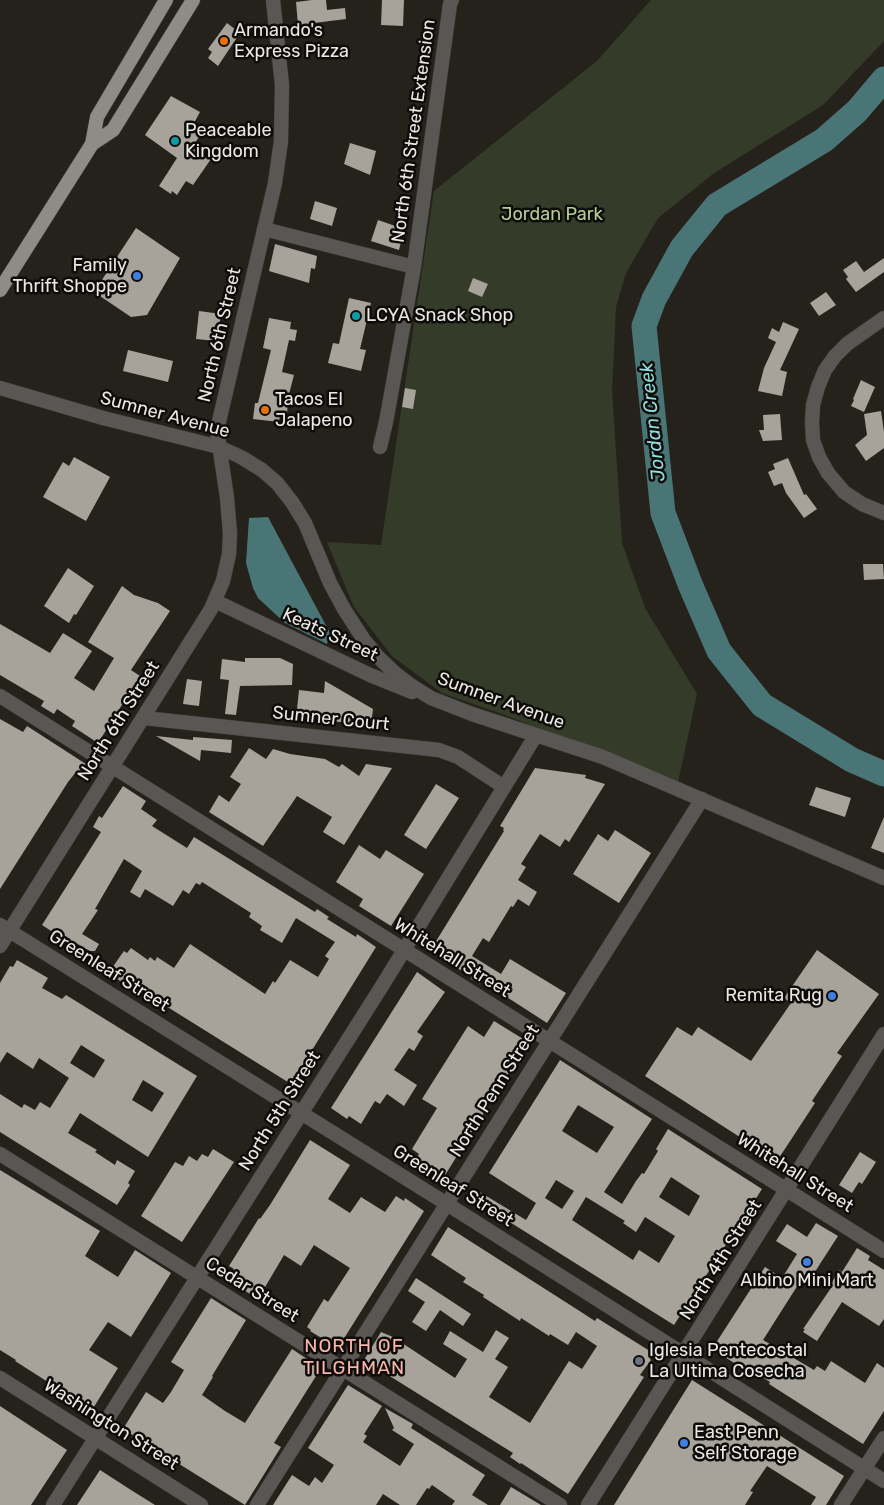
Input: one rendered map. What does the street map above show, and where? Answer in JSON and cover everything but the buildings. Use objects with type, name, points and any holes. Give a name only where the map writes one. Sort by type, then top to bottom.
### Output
[{"type":"main road","points":[[0,290],[92,144],[97,117],[166,0]]},
{"type":"main road","points":[[92,144],[113,130],[193,0]]},
{"type":"street","name":"North 6th Street","points":[[0,946],[5,928],[144,718],[216,601],[223,581],[229,554],[230,533],[217,430],[218,421],[275,183],[281,141],[280,57],[273,0]]},
{"type":"street","name":"North 6th Street Extension","points":[[380,447],[390,405],[414,267],[452,0]]},
{"type":"street","points":[[264,229],[414,267]]},
{"type":"street","points":[[884,318],[862,333],[835,356],[825,370],[813,404],[812,422],[813,440],[819,458],[828,474],[839,487],[862,504],[884,513]]},
{"type":"street","name":"Sumner Avenue","points":[[0,388],[103,418],[219,447],[241,457],[262,470],[277,483],[305,523],[330,582],[344,609],[364,640],[396,674],[432,698],[472,714],[603,757],[884,878]]},
{"type":"street","name":"Keats Street","points":[[216,601],[370,675],[406,690],[432,698]]},
{"type":"street","name":"Whitehall Street","points":[[0,696],[884,1251]]},
{"type":"street","name":"Sumner Court","points":[[144,718],[439,750],[458,757],[504,787]]},
{"type":"street","name":"North 5th Street","points":[[53,1505],[404,950],[536,735]]},
{"type":"street","name":"North Penn Street","points":[[257,1505],[702,799]]},
{"type":"street","name":"Greenleaf Street","points":[[5,928],[447,1204],[884,1481]]},
{"type":"street","name":"North 4th Street","points":[[588,1505],[884,1034]]},
{"type":"street","name":"Cedar Street","points":[[0,1154],[560,1505]]},
{"type":"street","name":"Washington Street","points":[[0,1378],[202,1505]]},
{"type":"street","points":[[841,1505],[884,1438]]},
{"type":"green space","name":"Jordan Park","points":[[651,0],[884,0],[884,41],[823,105],[714,173],[658,218],[626,273],[616,307],[612,390],[622,543],[645,608],[697,694],[678,782],[502,714],[442,693],[392,656],[354,607],[327,542],[381,545],[434,191],[597,61]]},
{"type":"water","points":[[268,517],[330,633],[327,644],[285,623],[258,598],[253,588],[246,563],[249,518]]},
{"type":"waterway","name":"Jordan Creek","points":[[884,79],[857,111],[824,140],[717,205],[682,248],[654,299],[644,326],[663,513],[690,584],[719,651],[762,705],[852,760],[884,774]]},
{"type":"place","name":"Armando's Express Pizza","points":[[224,41]]},
{"type":"place","name":"Peaceable Kingdom","points":[[175,141]]},
{"type":"place","name":"Family Thrift Shoppe","points":[[137,276]]},
{"type":"place","name":"LCYA Snack Shop","points":[[356,316]]},
{"type":"place","name":"Tacos El Jalapeno","points":[[265,410]]},
{"type":"place","name":"Remita Rug","points":[[832,996]]},
{"type":"place","name":"Albino Mini Mart","points":[[807,1262]]},
{"type":"place","name":"Iglesia Pentecostal La Ultima Cosecha","points":[[639,1361]]},
{"type":"place","name":"East Penn Self Storage","points":[[684,1443]]},
{"type":"district","name":"NORTH OF TILGHMAN","points":[[354,1358]]}]
